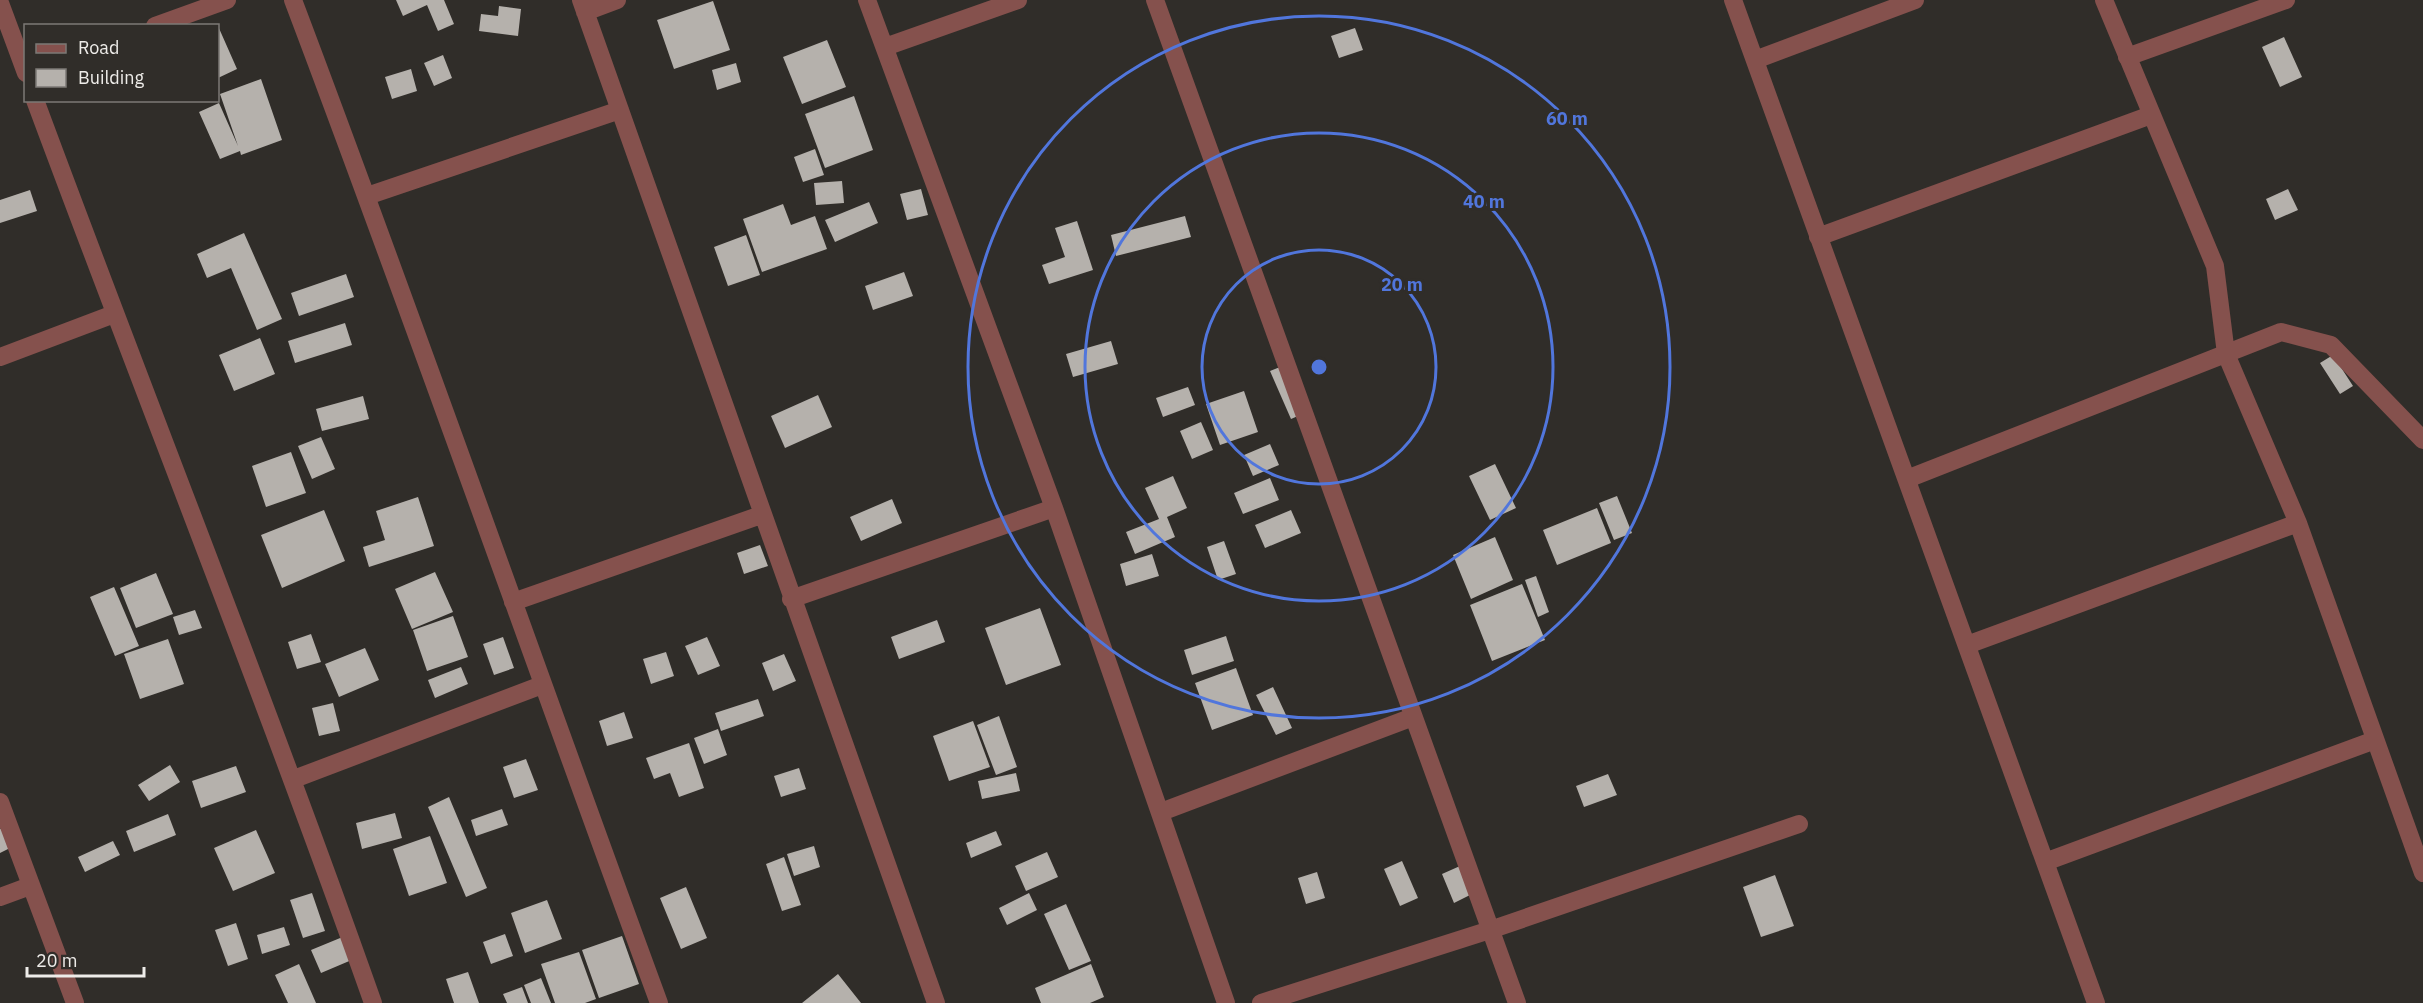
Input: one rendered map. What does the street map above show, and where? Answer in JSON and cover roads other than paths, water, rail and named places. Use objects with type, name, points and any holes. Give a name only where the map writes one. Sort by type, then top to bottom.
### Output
[{"type":"street","points":[[161,24],[227,0]]},
{"type":"street","points":[[292,0],[367,196],[542,685],[660,1003]]},
{"type":"street","points":[[617,0],[583,6],[761,515],[936,1003]]},
{"type":"street","points":[[867,0],[1054,508],[1226,1003]]},
{"type":"street","points":[[885,47],[1018,0]]},
{"type":"street","points":[[1155,0],[1517,1003]]},
{"type":"street","points":[[1733,0],[2096,1003]]},
{"type":"street","points":[[1755,60],[1915,0]]},
{"type":"street","points":[[2104,0],[2215,266],[2226,354],[2298,523],[2423,873]]},
{"type":"street","points":[[2127,57],[2286,0]]},
{"type":"street","points":[[0,3],[24,69]]},
{"type":"street","points":[[37,102],[114,314],[294,779],[374,1003]]},
{"type":"street","points":[[367,196],[620,110]]},
{"type":"street","points":[[1818,237],[2151,115]]},
{"type":"street","points":[[0,357],[114,314]]},
{"type":"street","points":[[1907,479],[2281,332],[2331,345],[2423,440]]},
{"type":"street","points":[[791,599],[1054,508]]},
{"type":"street","points":[[513,602],[761,515]]},
{"type":"street","points":[[1966,645],[2298,523]]},
{"type":"street","points":[[294,779],[542,685]]},
{"type":"street","points":[[1161,812],[1413,717]]},
{"type":"street","points":[[2045,862],[2375,741]]},
{"type":"street","points":[[0,802],[75,1003]]},
{"type":"street","points":[[1261,1003],[1490,930],[1799,824]]},
{"type":"street","points":[[0,897],[30,886]]}]
